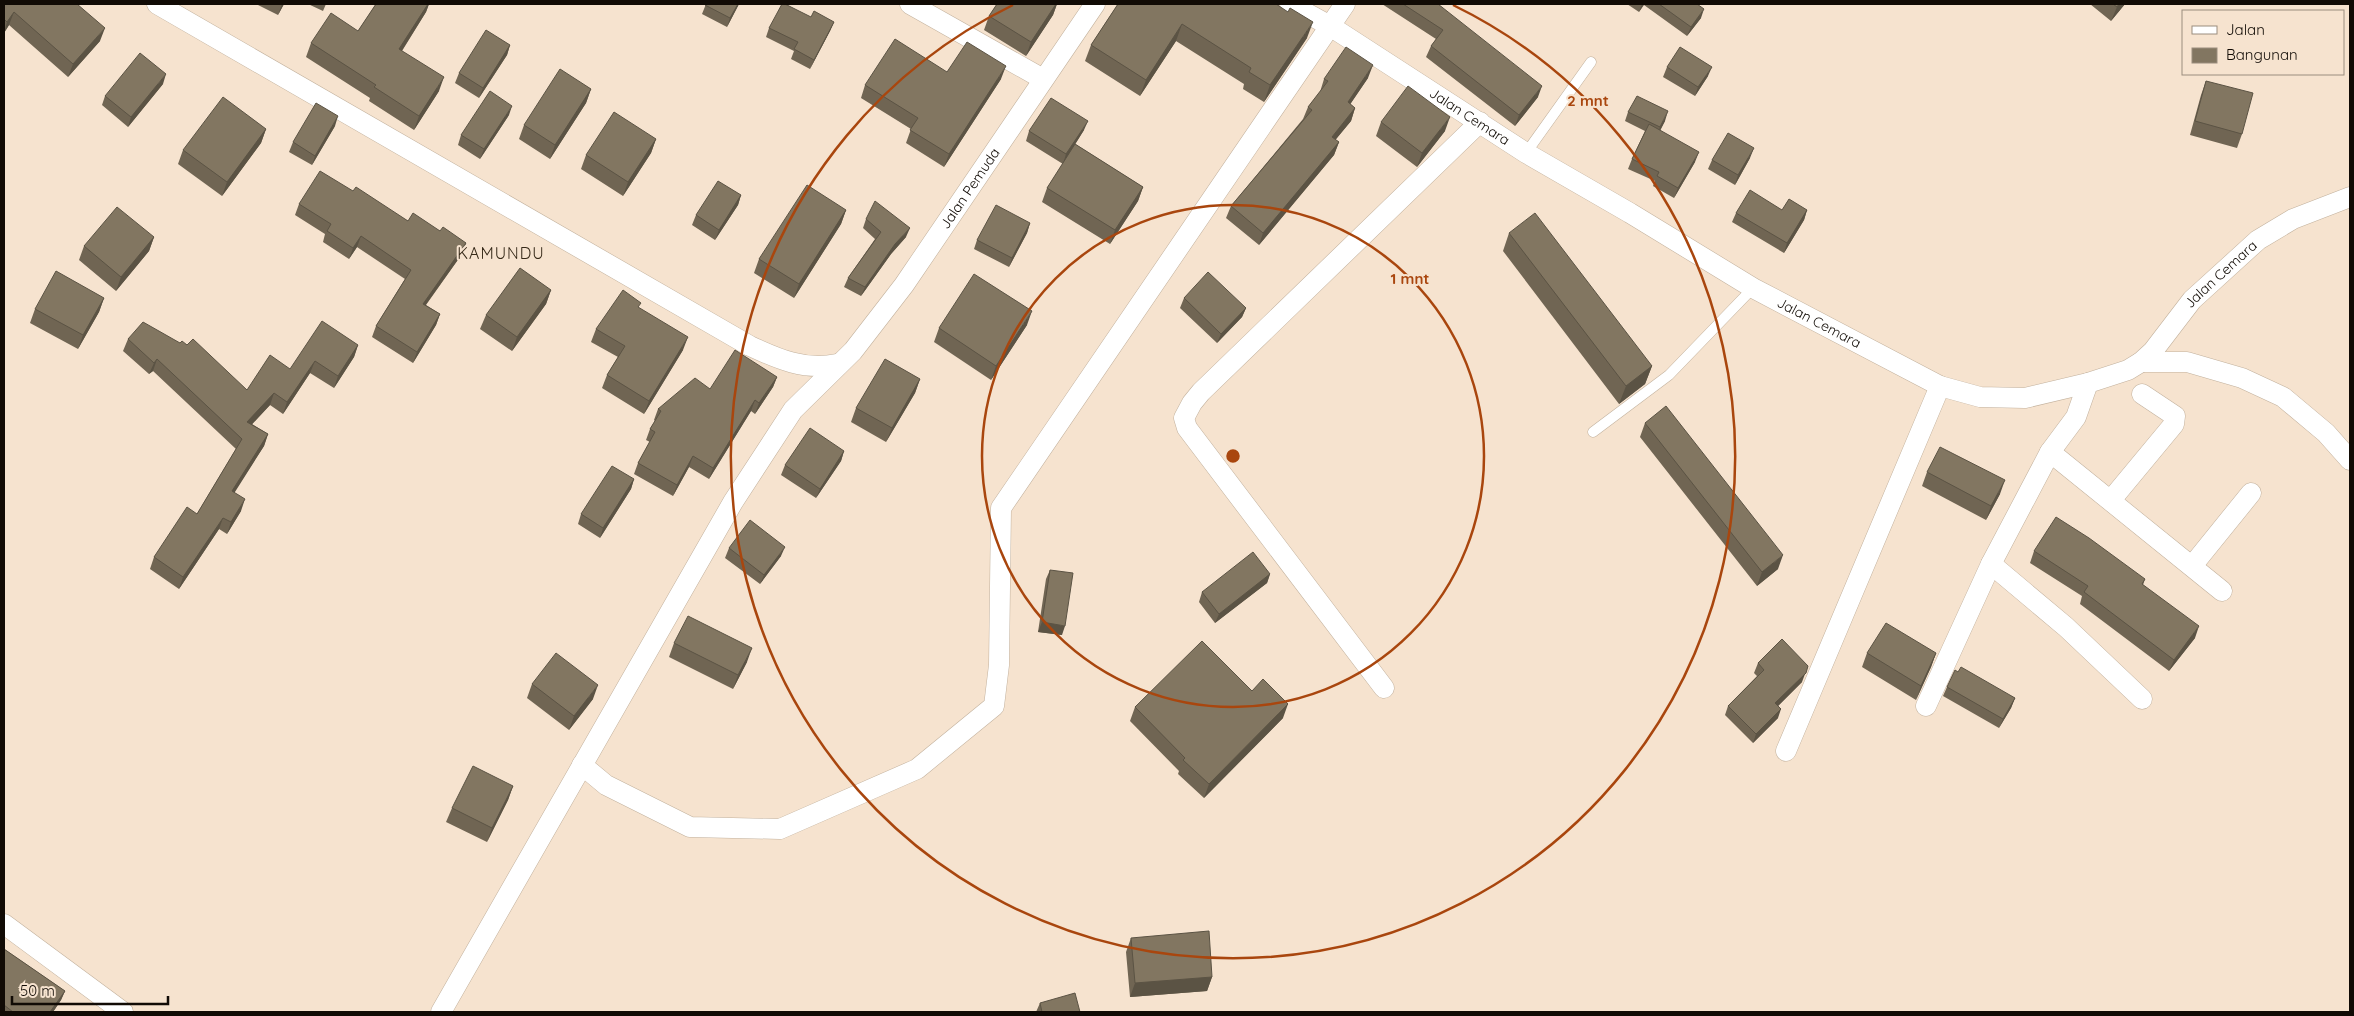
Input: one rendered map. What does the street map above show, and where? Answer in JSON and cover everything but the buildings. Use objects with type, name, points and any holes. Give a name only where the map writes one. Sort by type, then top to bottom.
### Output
[{"type":"street","points":[[157,4],[750,346],[781,360],[802,366],[822,367],[837,364]]},
{"type":"street","points":[[910,4],[1043,79]]},
{"type":"street","name":"Jalan Pemuda","points":[[441,1012],[733,502],[781,425],[792,410],[821,383],[837,364],[853,351],[904,285],[1095,4]]},
{"type":"street","name":"Jalan Cemara","points":[[1290,4],[1330,26],[1526,153],[1754,288],[1940,386],[1980,397],[2026,398],[2112,376],[2141,362],[2153,351],[2192,300],[2258,240],[2293,219],[2350,197]]},
{"type":"street","points":[[582,765],[606,785],[690,827],[780,829],[917,769],[994,706],[999,665],[1001,508],[1345,4]]},
{"type":"street","points":[[1384,688],[1187,428],[1184,418],[1192,402],[1201,392],[1480,122]]},
{"type":"street","points":[[2141,362],[2187,362],[2242,378],[2275,393],[2283,397],[2326,433],[2350,460]]},
{"type":"street","points":[[1926,706],[1991,564],[2050,452],[2076,417],[2088,383]]},
{"type":"street","points":[[1786,751],[1940,386]]},
{"type":"street","points":[[2111,500],[2174,424],[2175,416],[2142,394]]},
{"type":"street","points":[[2050,452],[2222,591]]},
{"type":"street","points":[[2192,566],[2251,493]]},
{"type":"street","points":[[1991,564],[2066,627],[2142,699]]},
{"type":"street","points":[[4,924],[123,1012]]},
{"type":"lane","points":[[1526,153],[1592,62]]},
{"type":"lane","points":[[1593,432],[1669,375],[1754,288]]},
{"type":"district","name":"KAMUNDU","points":[[501,253]]}]
